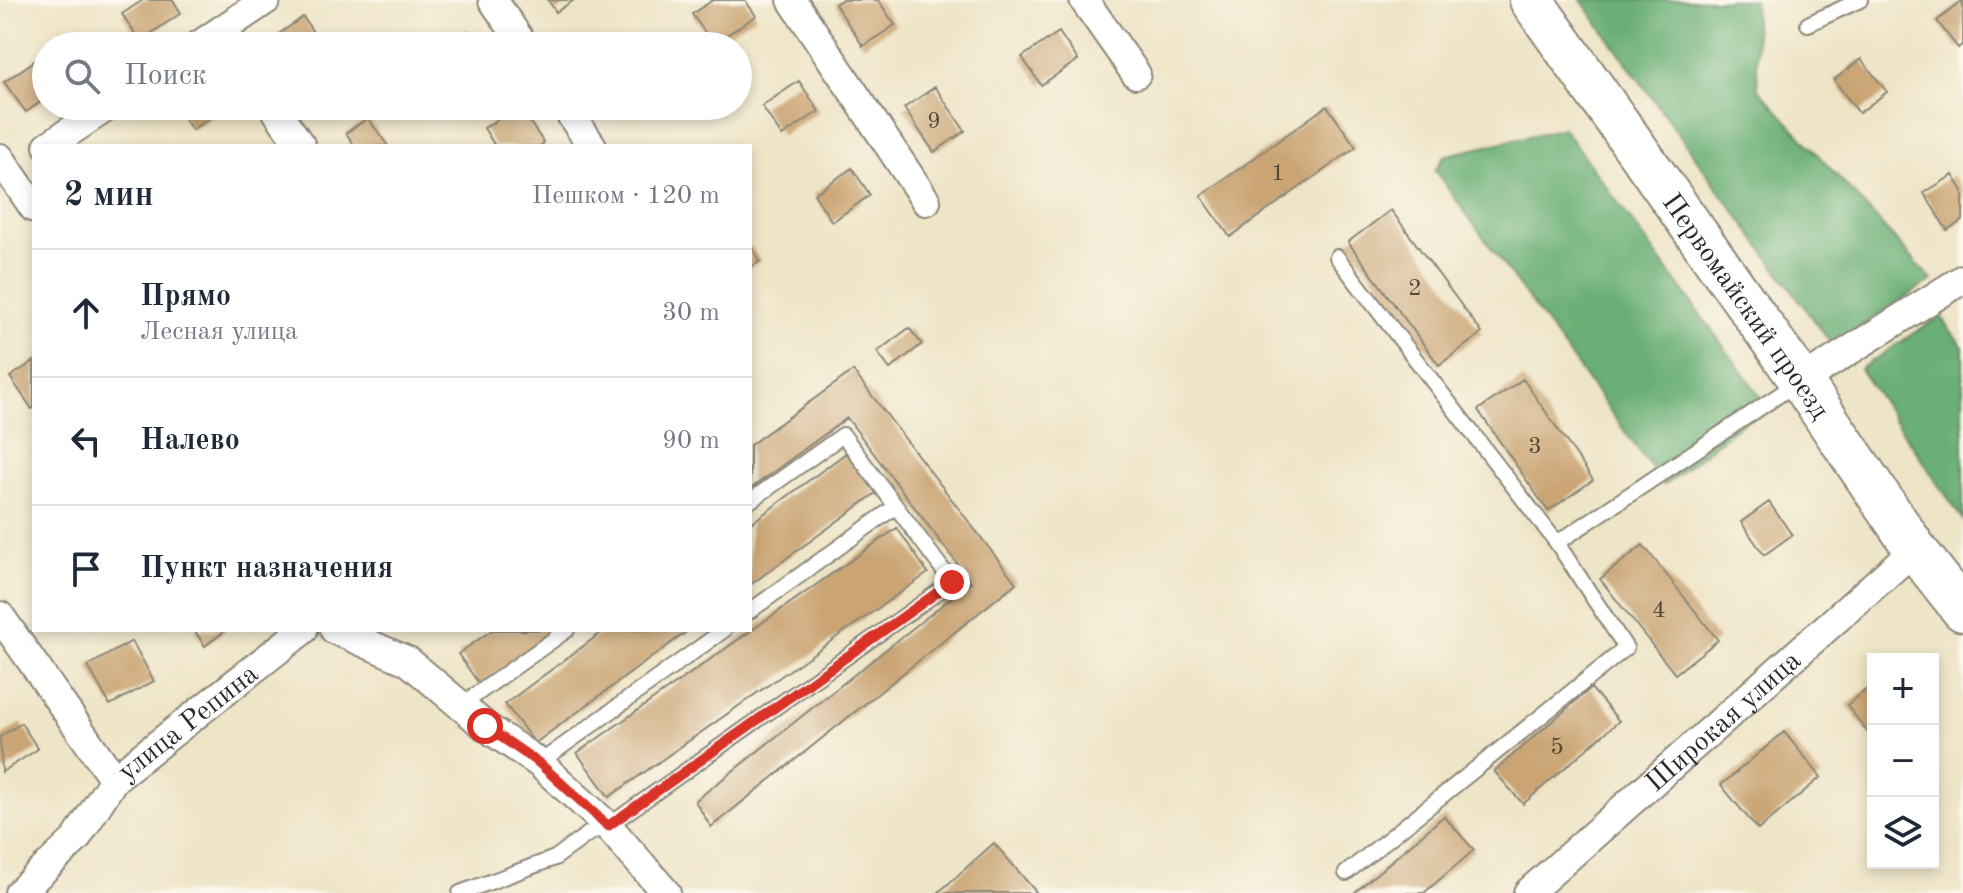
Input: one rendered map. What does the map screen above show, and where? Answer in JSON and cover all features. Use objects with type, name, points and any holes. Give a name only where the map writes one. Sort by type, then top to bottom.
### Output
[{"type":"main road","name":"Первомайский проезд","points":[[1531,0],[1801,381],[1915,549],[1958,590]]},
{"type":"street","points":[[228,32],[266,0]]},
{"type":"street","points":[[493,0],[515,32]]},
{"type":"street","points":[[792,0],[926,201]]},
{"type":"street","points":[[1084,0],[1136,74]]},
{"type":"street","points":[[51,144],[87,120]]},
{"type":"street","points":[[283,120],[300,144]]},
{"type":"street","points":[[574,120],[591,144]]},
{"type":"street","points":[[32,156],[5,165],[32,205]]},
{"type":"street","points":[[1801,381],[1963,279]]},
{"type":"street","name":"Широкая улица","points":[[1528,893],[1915,549]]},
{"type":"street","name":"улица Репина","points":[[0,616],[114,779],[300,632]]},
{"type":"street","points":[[340,632],[408,661],[485,726],[539,763],[608,826],[666,893]]},
{"type":"street","points":[[19,893],[76,839],[114,779]]},
{"type":"lane","points":[[1808,24],[1860,0]]},
{"type":"lane","points":[[1337,257],[1557,543],[1626,648],[1346,873]]},
{"type":"lane","points":[[1557,543],[1801,381]]},
{"type":"lane","points":[[460,893],[555,858],[588,834],[608,826],[952,582],[843,435],[752,500]]},
{"type":"lane","points":[[752,610],[895,507]]},
{"type":"lane","points":[[460,706],[564,632]]},
{"type":"lane","points":[[539,763],[721,632]]},
{"type":"green space","points":[[1581,0],[1754,0],[1758,89],[1932,280],[1832,345]]},
{"type":"green space","points":[[1563,128],[1766,404],[1664,485],[1435,171],[1444,156]]},
{"type":"green space","points":[[1940,316],[1963,347],[1963,520],[1860,369]]},
{"type":"building","points":[[143,0],[173,0],[181,13],[153,32],[134,32],[122,14]]},
{"type":"building","points":[[548,0],[574,0],[556,12]]},
{"type":"building","points":[[713,0],[745,0],[756,16],[731,32],[705,32],[692,14]]},
{"type":"building","points":[[841,0],[878,0],[895,25],[863,46],[835,4]]},
{"type":"building","points":[[1963,0],[1963,44],[1958,48],[1937,21]]},
{"type":"building","points":[[303,17],[313,32],[282,32]]},
{"type":"building","points":[[1059,32],[1078,60],[1041,85],[1022,57]]},
{"type":"building","points":[[1861,59],[1887,92],[1859,113],[1834,80]]},
{"type":"building","points":[[32,63],[32,108],[26,112],[4,82]]},
{"type":"building","points":[[799,81],[819,111],[782,136],[762,106]]},
{"type":"building","points":[[935,87],[965,131],[934,152],[904,108]]},
{"type":"building","points":[[1327,106],[1356,147],[1230,237],[1201,196]]},
{"type":"building","points":[[185,120],[207,120],[192,130]]},
{"type":"building","points":[[369,120],[387,144],[354,144],[346,133]]},
{"type":"building","points":[[497,120],[528,120],[544,143],[494,144],[484,128]]},
{"type":"building","points":[[852,168],[870,195],[832,222],[814,194]]},
{"type":"building","points":[[1953,175],[1963,191],[1963,220],[1947,230],[1924,193]]},
{"type":"building","points":[[1391,210],[1482,333],[1439,365],[1348,242]]},
{"type":"building","points":[[752,248],[760,261],[752,267]]},
{"type":"building","points":[[909,328],[922,344],[890,369],[877,352]]},
{"type":"building","points":[[32,362],[32,409],[10,377]]},
{"type":"building","points":[[853,371],[1016,583],[711,827],[695,801],[971,582],[847,418],[752,488],[752,444]]},
{"type":"building","points":[[1523,379],[1593,480],[1548,511],[1478,410]]},
{"type":"building","points":[[846,453],[876,493],[752,584],[752,523]]},
{"type":"building","points":[[1769,502],[1792,535],[1764,555],[1741,522]]},
{"type":"building","points":[[897,528],[928,573],[609,797],[577,753]]},
{"type":"building","points":[[1643,545],[1718,640],[1675,674],[1600,579]]},
{"type":"building","points":[[195,632],[223,632],[205,646]]},
{"type":"building","points":[[489,632],[552,632],[480,685],[458,654]]},
{"type":"building","points":[[602,632],[686,632],[535,743],[505,704]]},
{"type":"building","points":[[132,641],[154,681],[110,705],[88,666]]},
{"type":"building","points":[[1591,688],[1619,721],[1523,804],[1494,771]]},
{"type":"building","points":[[1867,689],[1867,731],[1847,705]]},
{"type":"building","points":[[21,723],[38,749],[2,772],[0,737]]},
{"type":"building","points":[[1784,732],[1821,777],[1758,830],[1721,785]]},
{"type":"building","points":[[1444,816],[1474,850],[1424,893],[1354,893]]},
{"type":"building","points":[[994,843],[1037,893],[938,893]]},
{"type":"route","points":[[485,726],[539,763],[608,826],[952,582]]}]
